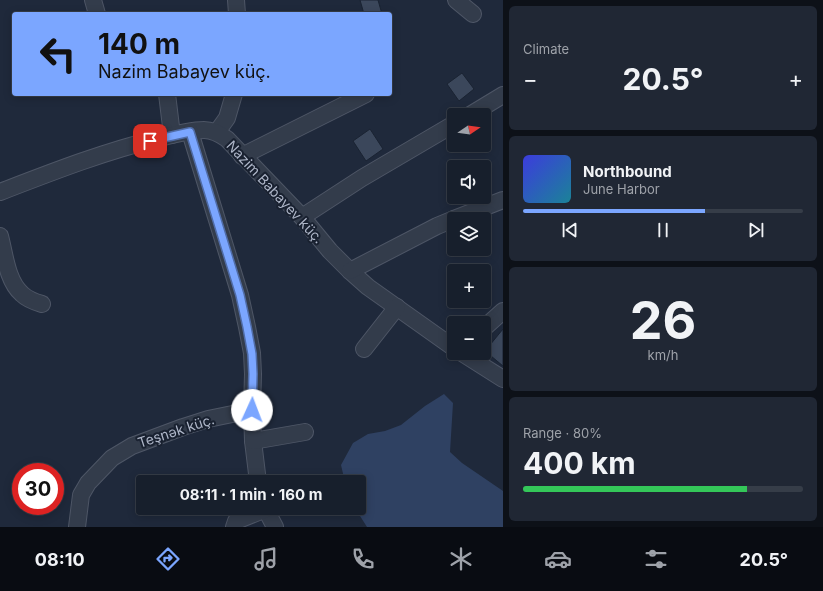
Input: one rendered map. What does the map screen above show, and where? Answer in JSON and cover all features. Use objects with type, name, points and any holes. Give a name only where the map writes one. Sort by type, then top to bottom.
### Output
[{"type":"street","points":[[93,0],[96,12]]},
{"type":"street","points":[[236,0],[237,12]]},
{"type":"street","points":[[456,0],[473,14]]},
{"type":"street","points":[[482,108],[503,95]]},
{"type":"street","points":[[167,96],[172,135]]},
{"type":"street","points":[[216,132],[226,118],[233,96]]},
{"type":"street","points":[[242,156],[362,96]]},
{"type":"street","points":[[302,217],[362,178],[447,128]]},
{"type":"street","name":"Nazim Babayev küç.","points":[[0,192],[121,148],[172,135],[205,130],[216,132],[227,139],[302,217],[330,251],[350,271],[368,287],[447,343]]},
{"type":"street","points":[[190,132],[240,295],[247,327],[252,354],[253,441],[257,475]]},
{"type":"street","points":[[472,212],[503,200]]},
{"type":"street","points":[[350,271],[447,222]]},
{"type":"street","points":[[0,236],[10,276],[16,286],[22,295],[42,304]]},
{"type":"street","points":[[364,349],[397,307]]},
{"type":"street","points":[[491,322],[503,311]]},
{"type":"street","points":[[473,360],[503,379]]},
{"type":"street","name":"Teşnək küç.","points":[[77,527],[81,495],[88,483],[112,458],[132,446],[183,427],[208,419],[252,410]]},
{"type":"street","points":[[253,441],[305,432]]},
{"type":"street","points":[[234,527],[236,521],[249,515]]},
{"type":"street","points":[[269,515],[275,527]]},
{"type":"water","points":[[444,394],[453,403],[450,452],[462,463],[503,491],[503,527],[367,527],[359,515],[366,515],[366,475],[343,475],[341,465],[353,443],[368,434],[385,431],[401,425],[425,406]]},
{"type":"building","points":[[360,0],[378,0],[381,12],[363,12]]},
{"type":"building","points":[[462,73],[474,89],[459,101],[447,84]]},
{"type":"building","points":[[370,129],[383,149],[366,161],[353,141]]},
{"type":"building","points":[[503,329],[503,366],[491,356],[491,344]]},
{"type":"route","points":[[150,141],[190,132],[240,295],[252,354],[252,410]]}]
